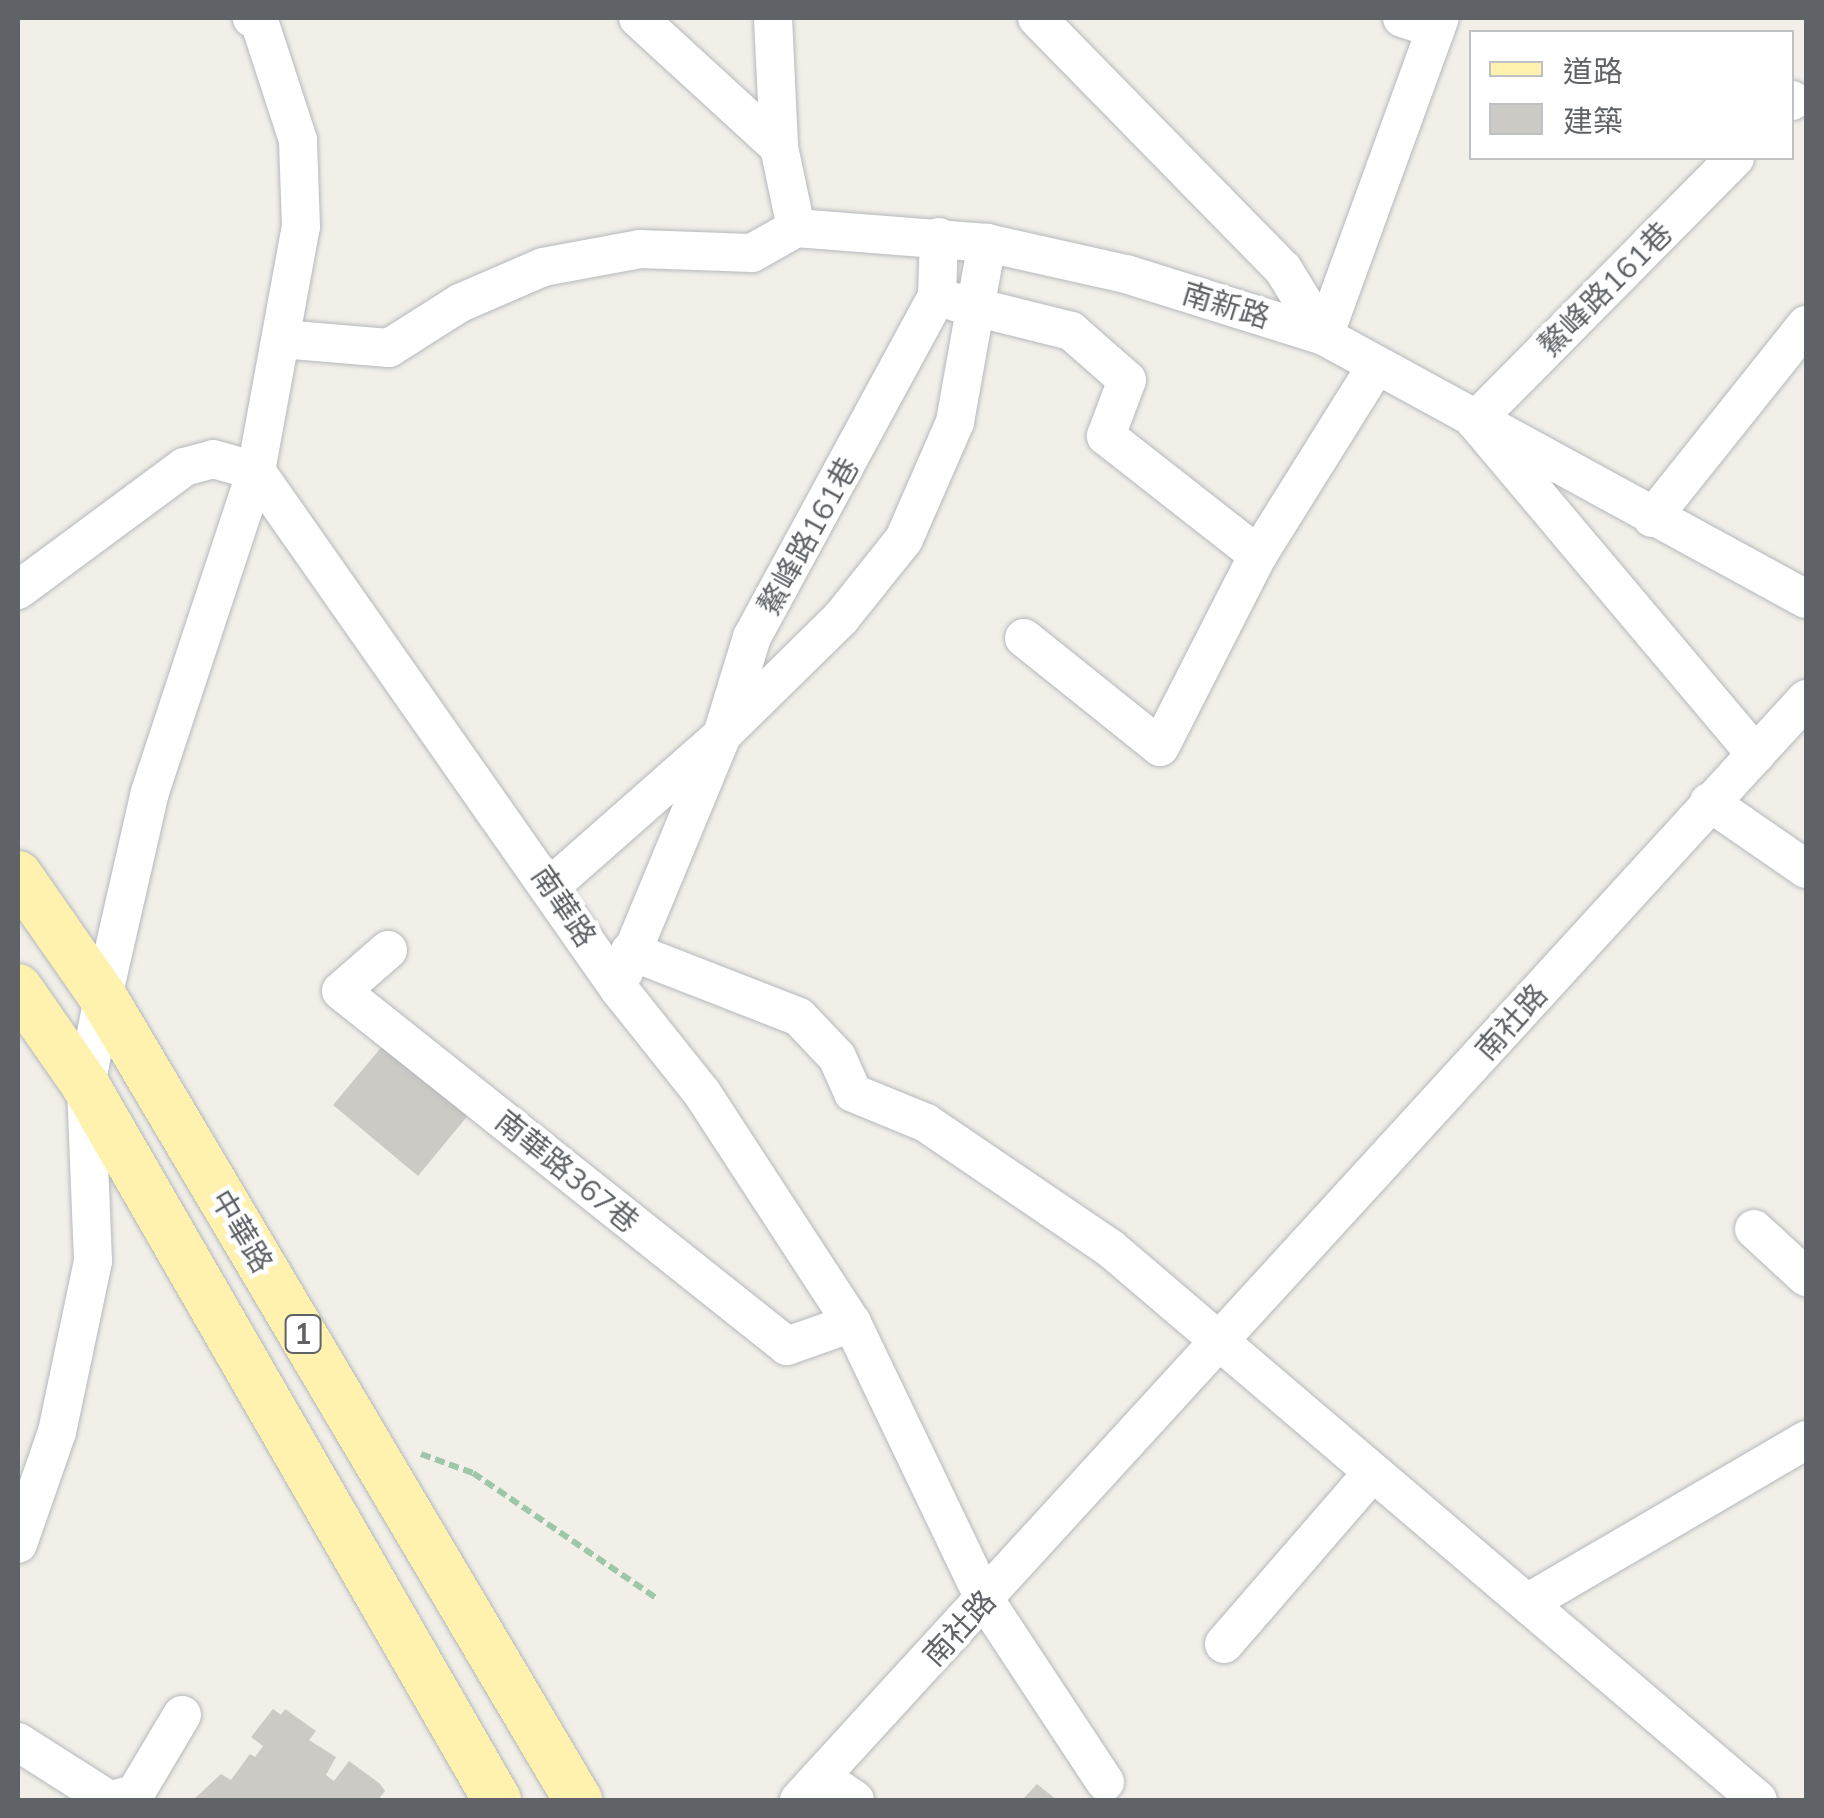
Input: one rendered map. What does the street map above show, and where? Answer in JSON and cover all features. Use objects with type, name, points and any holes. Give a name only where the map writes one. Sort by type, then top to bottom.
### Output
[{"type":"main road","name":"中華路","points":[[18,875],[103,997],[578,1800]]},
{"type":"main road","name":"中華路","points":[[18,988],[86,1086],[497,1800]]},
{"type":"street","points":[[638,18],[779,147]]},
{"type":"street","points":[[281,338],[389,348],[460,303],[543,266],[640,249],[752,252],[796,228],[779,147],[774,18]]},
{"type":"street","points":[[1037,18],[1283,270],[1324,336]]},
{"type":"street","points":[[18,1544],[57,1432],[93,1261],[86,1086],[103,997],[150,792],[256,472],[301,227],[298,140],[261,19]]},
{"type":"street","points":[[1324,336],[1426,21]]},
{"type":"street","name":"鰲峰路161巷","points":[[1475,421],[1734,160]]},
{"type":"street","name":"南新路","points":[[796,228],[987,242],[1126,274],[1324,336],[1806,599]]},
{"type":"street","name":"鰲峰路161巷","points":[[618,989],[630,950],[722,735],[752,637],[796,546],[839,485],[937,296],[939,237]]},
{"type":"street","points":[[551,886],[722,735],[841,618],[904,539],[955,422],[987,242]]},
{"type":"street","points":[[937,296],[976,310],[1071,331],[1127,380],[1106,436],[1258,555]]},
{"type":"street","points":[[1652,518],[1806,325]]},
{"type":"street","points":[[1024,638],[1160,747],[1258,555],[1376,366]]},
{"type":"street","points":[[1475,421],[1756,755]]},
{"type":"street","points":[[18,590],[184,467],[213,459],[256,472]]},
{"type":"street","name":"南華路","points":[[256,472],[551,886],[618,989],[702,1093],[852,1323],[985,1600],[1105,1782]]},
{"type":"street","name":"南社路","points":[[855,1800],[810,1789],[1219,1347],[1806,699]]},
{"type":"street","points":[[1709,802],[1806,869]]},
{"type":"street","name":"南華路367巷","points":[[388,950],[341,990],[788,1346],[852,1323]]},
{"type":"street","points":[[630,950],[798,1017],[837,1057],[853,1093],[926,1123],[1029,1188],[1110,1248],[1219,1347],[1528,1602],[1758,1800]]},
{"type":"street","points":[[1754,1229],[1806,1277]]},
{"type":"street","points":[[1528,1602],[1806,1440]]},
{"type":"street","points":[[1224,1644],[1371,1474]]},
{"type":"street","points":[[18,1742],[110,1800],[135,1794],[182,1716]]},
{"type":"path","points":[[362,1433],[473,1473],[658,1599]]},
{"type":"building","points":[[389,1038],[474,1108],[418,1176],[333,1105]]},
{"type":"building","points":[[273,1709],[281,1715],[285,1709],[316,1731],[309,1740],[336,1757],[326,1775],[334,1781],[349,1761],[385,1791],[378,1800],[193,1800],[221,1774],[231,1780],[250,1754],[255,1757],[263,1746],[251,1737]]},
{"type":"building","points":[[1037,1784],[1057,1800],[1022,1800]]}]
